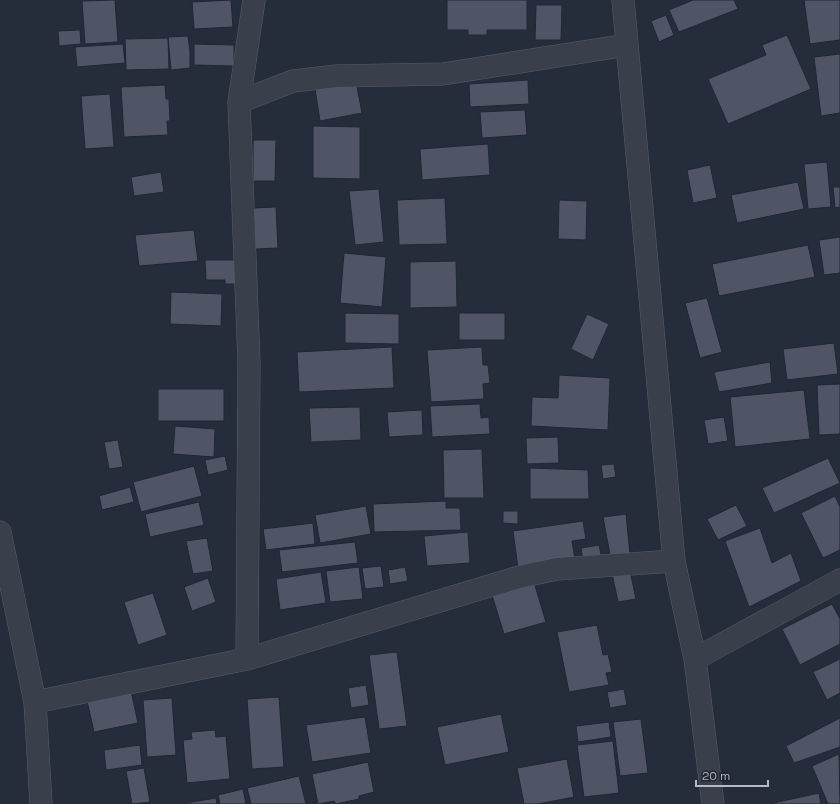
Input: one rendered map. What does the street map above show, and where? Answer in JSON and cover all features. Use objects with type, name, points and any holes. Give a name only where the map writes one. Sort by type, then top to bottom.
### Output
[{"type":"street","points":[[247,659],[249,363],[239,102],[254,0]]},
{"type":"street","points":[[623,0],[674,561],[695,659],[713,804]]},
{"type":"street","points":[[239,102],[293,81],[337,76],[443,74],[627,45]]},
{"type":"street","points":[[0,532],[35,702],[41,804]]},
{"type":"street","points":[[35,702],[247,659],[519,577],[557,569],[674,561]]},
{"type":"street","points":[[695,659],[840,580]]},
{"type":"building","points":[[115,0],[118,42],[85,44],[82,1]]},
{"type":"building","points":[[231,0],[233,27],[194,29],[192,2]]},
{"type":"building","points":[[447,0],[527,0],[527,30],[487,30],[487,35],[468,35],[468,30],[447,30]]},
{"type":"building","points":[[693,0],[734,0],[738,9],[679,32],[669,10]]},
{"type":"building","points":[[804,0],[840,0],[840,40],[810,44]]},
{"type":"building","points":[[536,5],[562,5],[561,40],[535,40]]},
{"type":"building","points":[[666,15],[674,35],[659,42],[651,21]]},
{"type":"building","points":[[80,30],[81,44],[59,46],[58,31]]},
{"type":"building","points":[[787,35],[811,89],[728,124],[708,79],[766,55],[762,45]]},
{"type":"building","points":[[188,36],[190,68],[171,70],[168,37]]},
{"type":"building","points":[[168,38],[169,69],[126,70],[125,39]]},
{"type":"building","points":[[123,44],[125,63],[77,67],[75,47]]},
{"type":"building","points":[[194,44],[234,45],[234,66],[194,65]]},
{"type":"building","points":[[840,54],[840,113],[821,116],[814,57]]},
{"type":"building","points":[[528,80],[529,104],[470,107],[469,84]]},
{"type":"building","points":[[356,82],[362,113],[320,121],[315,89]]},
{"type":"building","points":[[165,85],[166,99],[169,99],[170,121],[167,121],[168,135],[124,137],[121,87]]},
{"type":"building","points":[[110,94],[114,147],[85,149],[81,96]]},
{"type":"building","points":[[525,110],[527,135],[482,138],[480,112]]},
{"type":"building","points":[[313,126],[360,127],[360,179],[313,178]]},
{"type":"building","points":[[253,140],[276,140],[275,181],[253,181]]},
{"type":"building","points":[[488,144],[490,175],[422,180],[420,149]]},
{"type":"building","points":[[827,162],[831,207],[808,209],[804,164]]},
{"type":"building","points":[[710,165],[717,198],[693,203],[687,170]]},
{"type":"building","points":[[161,172],[164,192],[134,196],[131,177]]},
{"type":"building","points":[[798,182],[804,209],[737,223],[731,195]]},
{"type":"building","points":[[833,187],[840,187],[840,207],[835,208]]},
{"type":"building","points":[[379,189],[384,242],[355,245],[349,191]]},
{"type":"building","points":[[445,198],[447,244],[399,245],[397,200]]},
{"type":"building","points":[[559,200],[587,201],[586,240],[558,239]]},
{"type":"building","points":[[276,207],[278,248],[255,249],[253,208]]},
{"type":"building","points":[[194,230],[198,261],[139,266],[135,235]]},
{"type":"building","points":[[840,237],[840,273],[824,275],[819,240]]},
{"type":"building","points":[[808,245],[815,277],[719,296],[712,264]]},
{"type":"building","points":[[344,253],[386,257],[382,307],[340,303]]},
{"type":"building","points":[[205,260],[242,260],[242,284],[225,284],[225,280],[206,280]]},
{"type":"building","points":[[456,261],[457,307],[410,308],[410,262]]},
{"type":"building","points":[[171,292],[222,294],[221,326],[170,324]]},
{"type":"building","points":[[707,298],[722,352],[700,358],[685,303]]},
{"type":"building","points":[[345,313],[399,314],[399,344],[345,343]]},
{"type":"building","points":[[459,313],[505,313],[505,340],[459,340]]},
{"type":"building","points":[[587,314],[609,324],[593,360],[571,349]]},
{"type":"building","points":[[834,343],[838,374],[787,380],[783,349]]},
{"type":"building","points":[[392,347],[394,388],[299,392],[297,352]]},
{"type":"building","points":[[482,347],[483,365],[488,365],[490,383],[483,384],[484,399],[431,402],[427,350]]},
{"type":"building","points":[[770,362],[772,383],[719,392],[714,372]]},
{"type":"building","points":[[559,375],[610,378],[608,430],[531,426],[532,397],[558,398]]},
{"type":"building","points":[[840,384],[840,434],[819,435],[817,385]]},
{"type":"building","points":[[158,389],[224,389],[224,421],[158,421]]},
{"type":"building","points":[[804,390],[810,439],[735,447],[730,397]]},
{"type":"building","points":[[480,404],[481,418],[489,417],[490,434],[432,437],[430,406]]},
{"type":"building","points":[[360,407],[361,440],[311,442],[309,408]]},
{"type":"building","points":[[422,410],[423,435],[389,437],[387,412]]},
{"type":"building","points":[[724,417],[728,441],[708,444],[704,420]]},
{"type":"building","points":[[175,426],[215,429],[214,457],[173,454]]},
{"type":"building","points":[[558,437],[559,463],[527,464],[526,438]]},
{"type":"building","points":[[118,440],[123,467],[109,469],[104,442]]},
{"type":"building","points":[[482,449],[484,498],[444,498],[443,450]]},
{"type":"building","points":[[225,456],[228,470],[208,475],[205,460]]},
{"type":"building","points":[[828,458],[840,483],[774,513],[762,488]]},
{"type":"building","points":[[614,464],[616,477],[603,479],[601,465]]},
{"type":"building","points":[[194,466],[202,496],[141,512],[133,482]]},
{"type":"building","points":[[530,468],[588,470],[589,499],[530,499]]},
{"type":"building","points":[[130,487],[134,502],[102,510],[99,496]]},
{"type":"building","points":[[835,496],[840,507],[840,550],[823,558],[801,513]]},
{"type":"building","points":[[446,501],[446,508],[460,508],[461,530],[374,532],[373,504]]},
{"type":"building","points":[[199,502],[204,525],[150,537],[145,514]]},
{"type":"building","points":[[736,505],[747,526],[718,540],[707,519]]},
{"type":"building","points":[[366,506],[371,534],[320,543],[315,515]]},
{"type":"building","points":[[503,511],[518,511],[518,524],[503,523]]},
{"type":"building","points":[[626,514],[630,554],[610,555],[603,517]]},
{"type":"building","points":[[583,521],[586,539],[572,541],[575,559],[518,568],[513,531]]},
{"type":"building","points":[[313,523],[315,544],[266,550],[263,529]]},
{"type":"building","points":[[760,528],[772,563],[791,553],[801,581],[749,607],[725,541]]},
{"type":"building","points":[[468,532],[470,563],[427,566],[424,536]]},
{"type":"building","points":[[207,538],[213,571],[193,574],[186,541]]},
{"type":"building","points":[[355,542],[358,563],[282,572],[279,550]]},
{"type":"building","points":[[599,545],[602,559],[583,562],[581,548]]},
{"type":"building","points":[[381,566],[384,587],[365,589],[362,568]]},
{"type":"building","points":[[629,566],[636,599],[618,602],[611,569]]},
{"type":"building","points":[[359,567],[363,599],[330,602],[326,571]]},
{"type":"building","points":[[405,567],[408,581],[390,584],[388,570]]},
{"type":"building","points":[[321,572],[326,603],[280,610],[276,579]]},
{"type":"building","points":[[208,578],[216,602],[192,611],[184,587]]},
{"type":"building","points":[[533,579],[546,622],[504,634],[491,592]]},
{"type":"building","points":[[153,593],[167,635],[138,645],[124,602]]},
{"type":"building","points":[[832,604],[840,619],[840,644],[800,665],[782,629]]},
{"type":"building","points":[[597,625],[603,655],[608,654],[612,672],[606,673],[609,685],[569,692],[557,632]]},
{"type":"building","points":[[397,652],[407,726],[379,729],[369,655]]},
{"type":"building","points":[[840,659],[840,693],[827,700],[813,672]]},
{"type":"building","points":[[366,685],[369,705],[351,708],[348,688]]},
{"type":"building","points":[[624,689],[627,705],[610,708],[607,692]]},
{"type":"building","points":[[131,691],[138,723],[94,732],[87,701]]},
{"type":"building","points":[[279,697],[284,767],[252,769],[247,699]]},
{"type":"building","points":[[172,698],[176,755],[147,757],[143,700]]},
{"type":"building","points":[[501,714],[509,752],[445,765],[437,727]]},
{"type":"building","points":[[365,717],[371,753],[312,762],[306,725]]},
{"type":"building","points":[[840,718],[840,747],[794,763],[786,746]]},
{"type":"building","points":[[641,719],[648,773],[620,776],[613,722]]},
{"type":"building","points":[[609,722],[611,737],[578,742],[576,726]]},
{"type":"building","points":[[215,730],[216,737],[226,736],[230,779],[187,783],[183,740],[192,739],[191,732]]},
{"type":"building","points":[[613,741],[619,793],[584,797],[577,745]]},
{"type":"building","points":[[140,745],[142,765],[106,770],[104,750]]},
{"type":"building","points":[[839,754],[840,804],[828,804],[812,766]]},
{"type":"building","points":[[567,759],[574,797],[538,804],[524,804],[517,768]]},
{"type":"building","points":[[368,762],[374,792],[359,796],[359,799],[336,804],[334,801],[318,804],[312,774]]},
{"type":"building","points":[[144,768],[150,802],[132,804],[126,771]]},
{"type":"building","points":[[299,776],[306,804],[251,804],[247,788]]},
{"type":"building","points":[[243,789],[246,804],[220,804],[218,795]]},
{"type":"building","points":[[819,793],[821,804],[769,804]]},
{"type":"building","points":[[216,798],[217,804],[186,803]]}]
